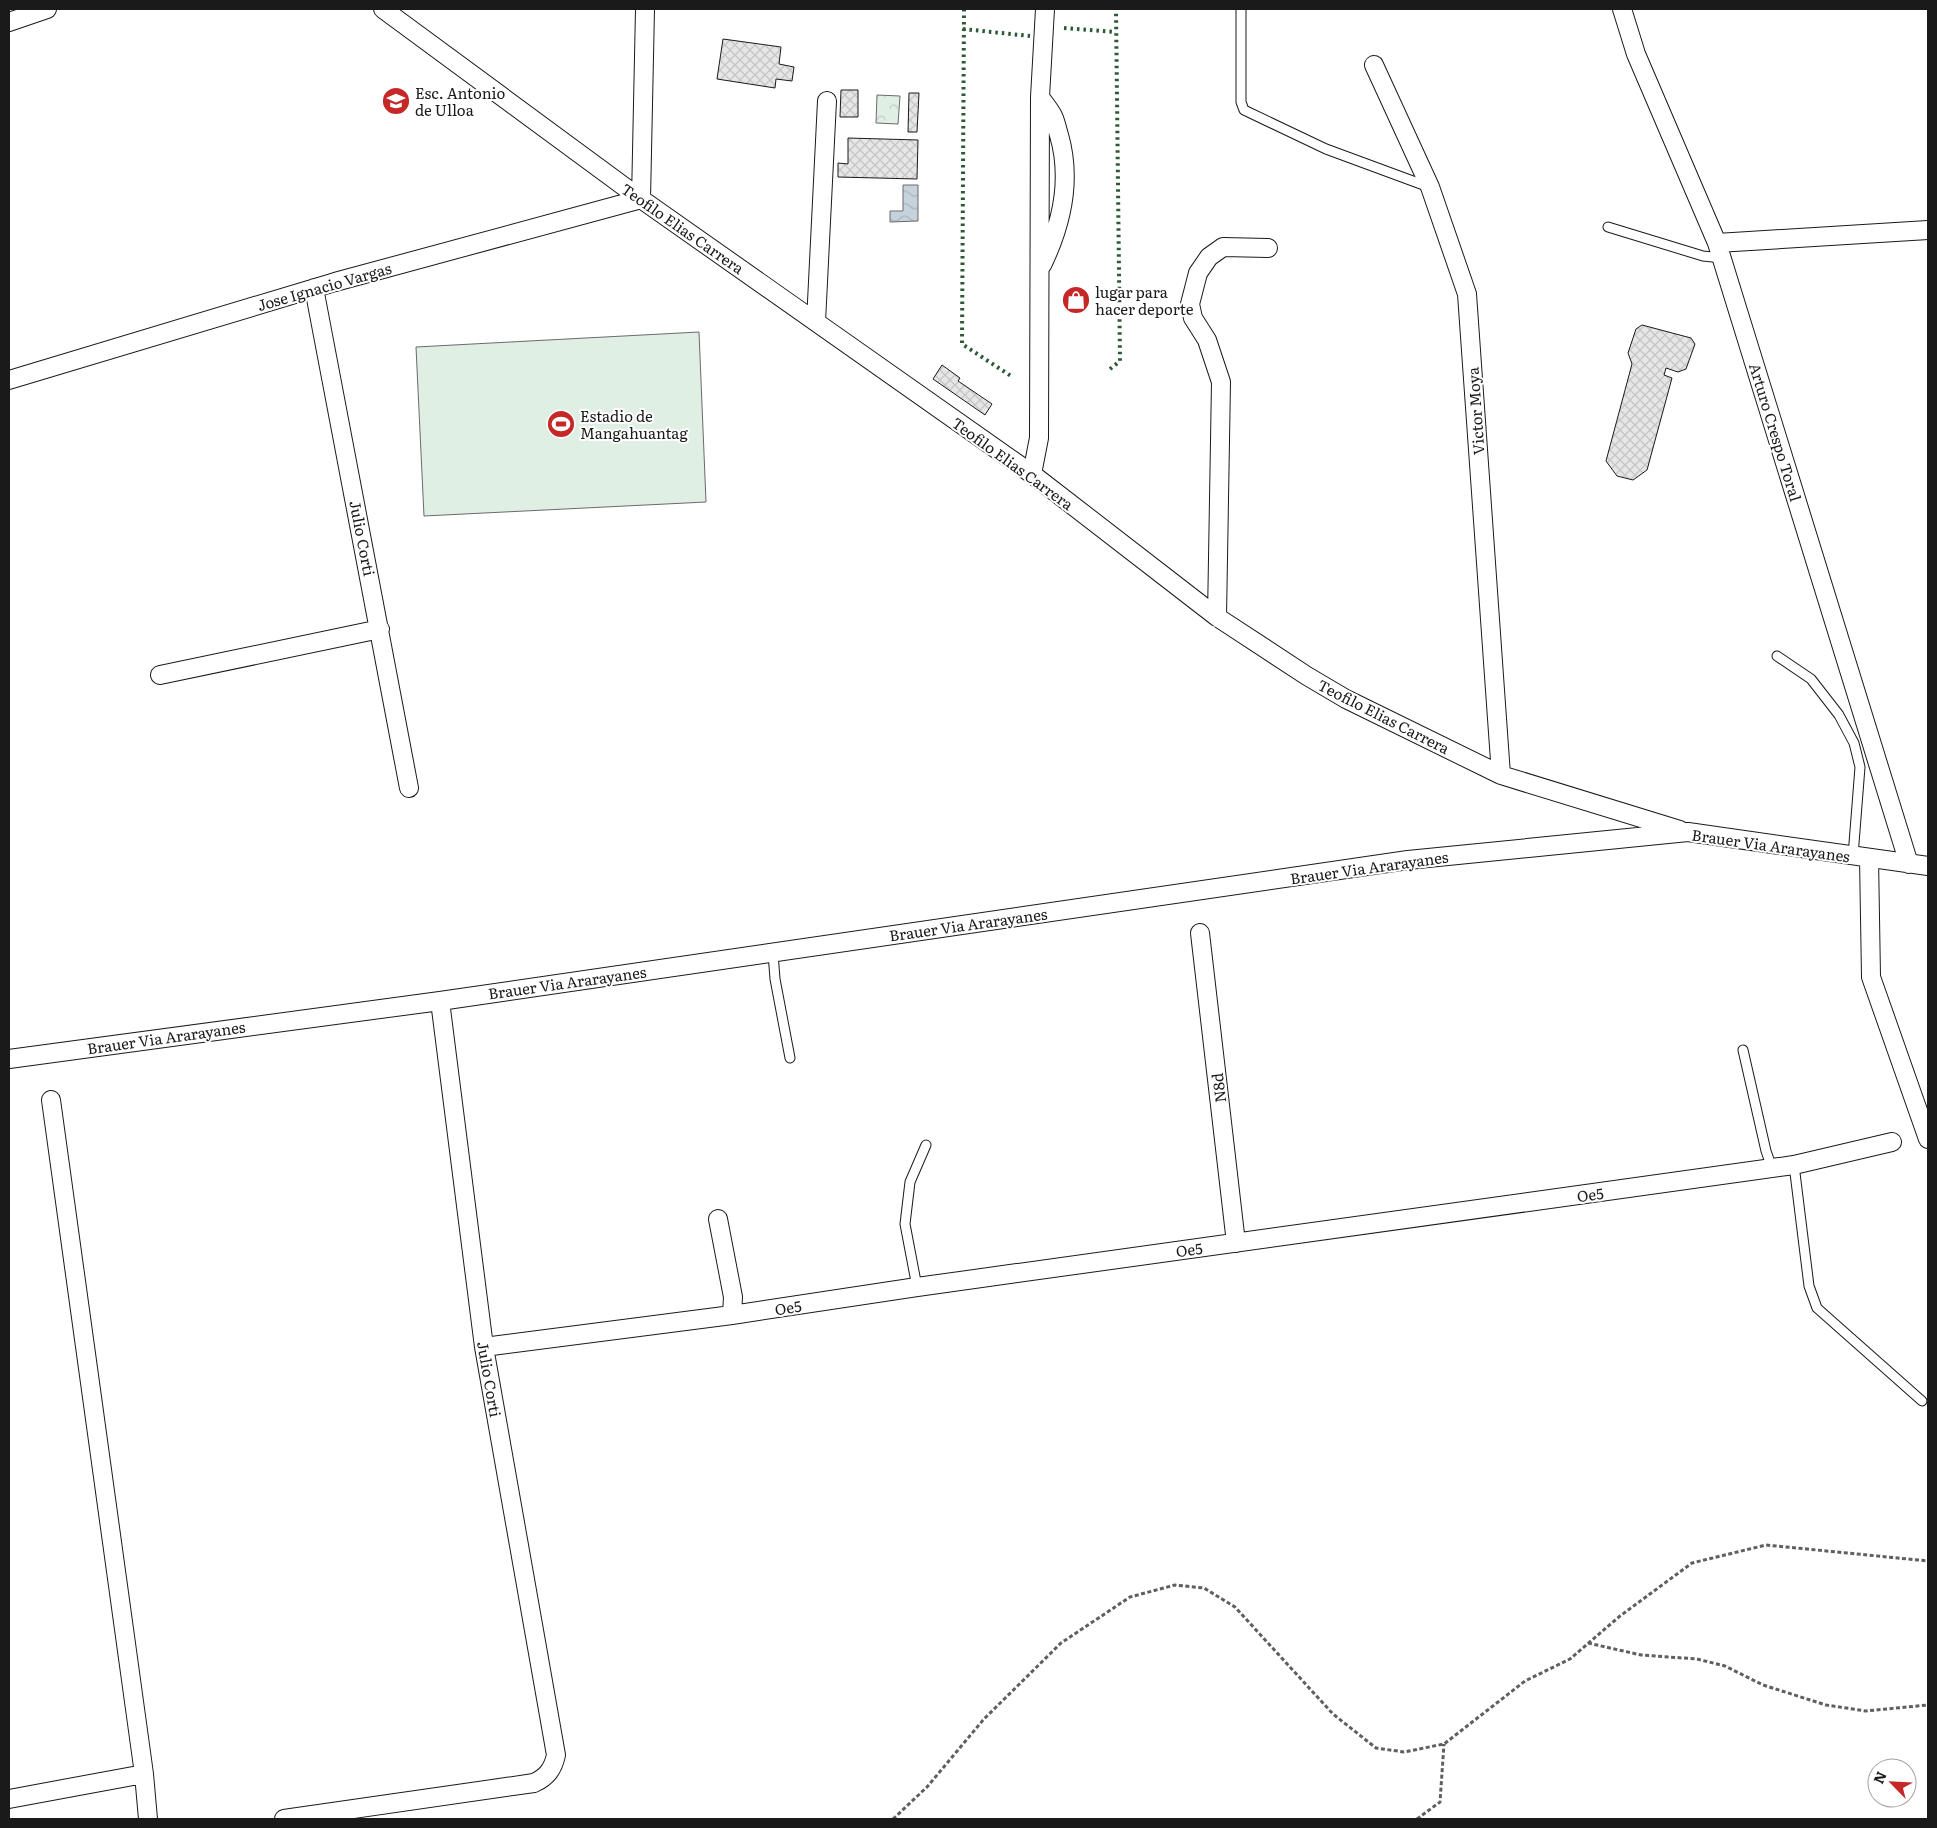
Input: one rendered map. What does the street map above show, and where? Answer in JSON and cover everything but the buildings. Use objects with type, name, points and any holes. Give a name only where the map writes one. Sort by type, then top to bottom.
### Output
[{"type":"street","points":[[9,22],[46,9]]},
{"type":"street","name":"Teofilo Elias Carrera","points":[[383,9],[641,199],[1032,474],[1217,617],[1346,699],[1501,775],[1688,832]]},
{"type":"street","points":[[641,199],[645,9]]},
{"type":"street","points":[[1032,474],[1039,438],[1040,97],[1045,9]]},
{"type":"street","name":"Arturo Crespo Toral","points":[[1622,9],[1636,54],[1719,251],[1909,864]]},
{"type":"street","name":"Victor Moya","points":[[1374,65],[1430,187],[1467,294],[1501,775]]},
{"type":"street","points":[[1040,97],[1053,116],[1064,154],[1065,186],[1059,222],[1053,242],[1040,268]]},
{"type":"street","points":[[816,322],[827,101]]},
{"type":"street","name":"Jose Ignacio Vargas","points":[[9,380],[314,288],[641,199]]},
{"type":"street","points":[[1719,251],[1928,230]]},
{"type":"street","points":[[1217,617],[1221,382],[1208,340],[1193,318],[1190,304],[1198,273],[1209,257],[1224,247],[1268,248]]},
{"type":"street","name":"Julio Corti","points":[[314,288],[409,788]]},
{"type":"street","points":[[160,675],[380,629]]},
{"type":"street","name":"Brauer Via Ararayanes","points":[[9,1059],[440,1001],[1408,860],[1688,832],[1928,866]]},
{"type":"street","points":[[1861,857],[1871,977],[1928,1139]]},
{"type":"street","name":"N8d","points":[[1200,932],[1236,1243]]},
{"type":"street","name":"Julio Corti","points":[[284,1819],[534,1783],[543,1779],[550,1771],[556,1755],[484,1347],[440,1001]]},
{"type":"street","points":[[50,1100],[144,1774],[148,1819]]},
{"type":"street","name":"Oe5","points":[[484,1347],[732,1315],[917,1287],[1794,1165],[1892,1142]]},
{"type":"street","points":[[718,1219],[733,1297],[732,1315]]},
{"type":"street","points":[[9,1799],[144,1774]]},
{"type":"lane","points":[[1240,9],[1240,102],[1244,110],[1326,149],[1430,187]]},
{"type":"lane","points":[[1608,227],[1703,256],[1719,251]]},
{"type":"lane","points":[[1777,656],[1811,679],[1839,715],[1854,743],[1860,767],[1861,857]]},
{"type":"lane","points":[[773,952],[775,979],[790,1058]]},
{"type":"lane","points":[[1743,1050],[1766,1151],[1772,1168]]},
{"type":"lane","points":[[917,1287],[905,1224],[910,1182],[926,1145]]},
{"type":"lane","points":[[1794,1165],[1808,1286],[1817,1308],[1922,1401]]},
{"type":"path","points":[[893,1819],[927,1787],[984,1719],[1061,1644],[1130,1597],[1175,1586],[1204,1588],[1235,1607],[1333,1714],[1376,1748],[1404,1752],[1444,1744],[1525,1681],[1570,1659],[1620,1616],[1692,1563],[1766,1545],[1928,1561]]},
{"type":"path","points":[[1588,1643],[1641,1655],[1697,1659],[1725,1666],[1763,1685],[1826,1705],[1866,1711],[1928,1705]]},
{"type":"path","points":[[1417,1819],[1440,1802],[1444,1744]]},
{"type":"green space","points":[[877,95],[900,96],[898,124],[876,123]]},
{"type":"green space","name":"Estadio de Mangahuantag","points":[[699,332],[706,502],[424,516],[416,347]]},
{"type":"water","points":[[903,185],[918,185],[918,221],[890,222],[890,211],[903,211]]},
{"type":"hedge","points":[[964,9],[962,344],[1011,376]]},
{"type":"hedge","points":[[1110,369],[1120,361],[1116,9]]},
{"type":"hedge","points":[[1064,28],[1116,32]]},
{"type":"hedge","points":[[963,29],[1030,36]]},
{"type":"place","name":"Esc. Antonio de Ulloa","points":[[396,101]]},
{"type":"place","name":"lugar para hacer deporte","points":[[1076,300]]},
{"type":"place","name":"Estadio de Mangahuantag","points":[[561,424]]}]
